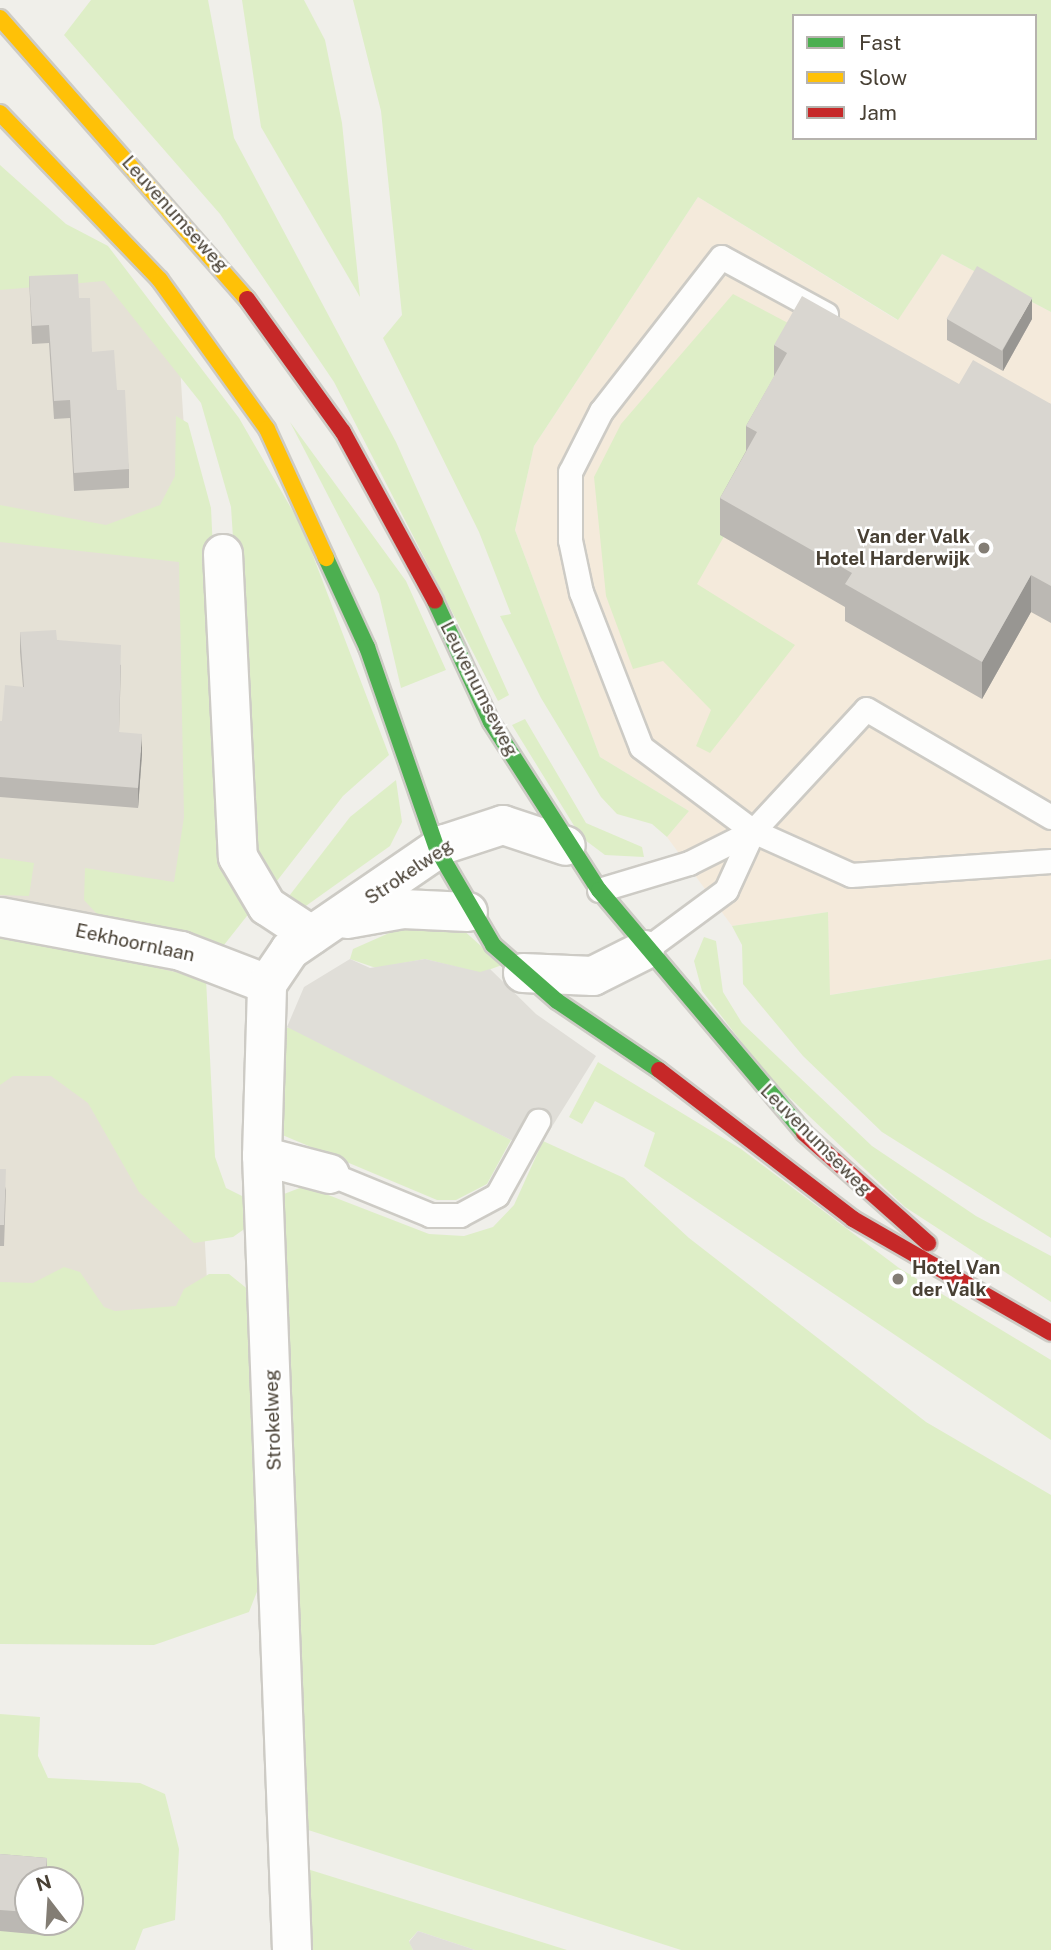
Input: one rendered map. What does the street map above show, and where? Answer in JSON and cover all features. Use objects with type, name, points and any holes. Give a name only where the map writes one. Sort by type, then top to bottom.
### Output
[{"type":"main road","name":"Leuvenumseweg","points":[[0,18],[227,272],[343,432],[414,555],[491,722],[566,846],[645,950],[798,1128],[1013,1313]]},
{"type":"main road","name":"Leuvenumseweg","points":[[0,113],[160,281],[267,429],[367,648],[437,849],[468,912],[523,973],[722,1112],[853,1219],[1051,1333]]},
{"type":"street","points":[[223,554],[238,857],[267,906],[323,929]]},
{"type":"street","name":"Strokelweg","points":[[292,1950],[262,1156],[267,984],[290,950],[437,849],[503,825],[566,846]]},
{"type":"street","name":"Strokelweg","points":[[323,929],[403,909],[468,912]]},
{"type":"street","name":"Eekhoornlaan","points":[[0,917],[181,951],[267,984]]},
{"type":"street","points":[[523,973],[593,976],[645,950]]},
{"type":"street","points":[[262,1156],[330,1174]]},
{"type":"lane","points":[[852,329],[721,257],[601,411],[570,472],[570,540],[580,592],[641,747],[753,831],[851,875],[1051,861]]},
{"type":"lane","points":[[645,950],[726,890],[753,831],[866,709],[1051,817]]},
{"type":"lane","points":[[599,890],[689,863],[753,831]]},
{"type":"lane","points":[[330,1174],[430,1215],[460,1215],[497,1195],[538,1121]]},
{"type":"shaded area","points":[[698,197],[897,320],[942,254],[1051,312],[1051,959],[829,995],[828,912],[732,926],[667,837],[689,811],[600,757],[515,530],[534,446]]},
{"type":"shaded area","points":[[0,261],[103,269],[179,350],[209,821],[196,1074],[218,1489],[0,1481]]},
{"type":"shaded area","points":[[350,959],[370,968],[425,959],[480,972],[490,969],[536,1014],[596,1056],[543,1141],[511,1140],[287,1027],[304,987]]},
{"type":"shaded area","points":[[418,1931],[475,1950],[413,1950],[409,1942]]},
{"type":"green space","points":[[91,0],[208,0],[234,138],[396,442],[509,695],[498,701],[334,382],[220,214],[64,35]]},
{"type":"green space","points":[[242,0],[304,0],[325,40],[342,123],[360,297],[261,127]]},
{"type":"green space","points":[[353,0],[1051,0],[1051,312],[942,254],[898,320],[698,197],[534,446],[515,530],[600,757],[689,811],[667,837],[652,824],[617,814],[601,797],[541,698],[500,616],[511,614],[479,532],[383,338],[402,315],[381,111]]},
{"type":"green space","points":[[0,165],[66,224],[108,246],[239,418],[302,527],[389,755],[343,796],[273,886],[255,874],[231,507],[201,403],[104,281],[0,290]]},
{"type":"green space","points":[[733,294],[822,341],[760,473],[697,584],[795,645],[710,753],[696,746],[711,710],[663,661],[633,669],[606,596],[594,477],[621,424]]},
{"type":"green space","points":[[176,416],[188,423],[211,508],[220,697],[254,907],[224,945],[97,914],[84,900],[85,868],[174,882],[184,817],[179,562],[0,542],[0,505],[106,525],[160,505],[175,476]]},
{"type":"green space","points":[[290,422],[406,581],[446,670],[401,688],[379,594]]},
{"type":"green space","points":[[525,719],[586,823],[642,847],[644,857],[605,855],[581,837],[512,725]]},
{"type":"green space","points":[[396,780],[402,822],[390,846],[303,908],[286,900],[350,817]]},
{"type":"green space","points":[[0,858],[34,863],[29,896],[0,895]]},
{"type":"green space","points":[[828,912],[830,995],[1051,959],[1051,1238],[882,1132],[803,1056],[743,984],[742,945],[732,926]]},
{"type":"green space","points":[[405,926],[461,928],[502,965],[480,973],[425,959],[376,968],[350,959],[353,949]]},
{"type":"green space","points":[[0,933],[206,979],[215,1157],[226,1188],[248,1199],[250,1225],[233,1237],[194,1243],[139,1192],[88,1103],[51,1076],[13,1076],[0,1085]]},
{"type":"green space","points":[[704,937],[716,941],[723,992],[742,1023],[872,1146],[976,1216],[1051,1256],[1051,1302],[905,1207],[771,1080],[702,991],[694,961]]},
{"type":"green space","points":[[277,1025],[306,1032],[511,1140],[487,1184],[456,1200],[437,1200],[280,1134]]},
{"type":"green space","points":[[598,1062],[741,1149],[899,1268],[1051,1360],[1051,1440],[644,1166],[655,1133],[595,1101],[582,1124],[569,1117]]},
{"type":"green space","points":[[543,1141],[624,1178],[689,1238],[926,1422],[1051,1495],[1051,1950],[681,1950],[302,1828],[284,1194],[305,1186],[429,1234],[464,1236],[493,1227],[514,1205]]},
{"type":"green space","points":[[64,1267],[80,1272],[104,1307],[115,1311],[176,1306],[184,1289],[209,1274],[229,1274],[250,1291],[265,1571],[249,1612],[154,1645],[0,1644],[0,1282],[33,1283]]},
{"type":"green space","points":[[0,1714],[40,1717],[38,1756],[48,1778],[140,1783],[165,1794],[179,1849],[175,1920],[143,1929],[135,1950],[0,1950]]},
{"type":"green space","points":[[304,1868],[567,1950],[475,1950],[418,1931],[409,1941],[413,1950],[312,1950]]},
{"type":"building","points":[[977,266],[1032,298],[1002,351],[946,319]]},
{"type":"building","points":[[78,274],[79,298],[90,298],[92,352],[114,350],[117,390],[125,390],[129,469],[74,473],[70,400],[54,401],[49,325],[32,326],[29,276]]},
{"type":"building","points":[[802,296],[959,384],[973,360],[1051,404],[1051,586],[1031,575],[982,662],[845,584],[852,573],[720,498],[757,432],[746,426],[787,353],[774,345]]},
{"type":"building","points":[[56,630],[57,640],[121,645],[119,732],[142,734],[138,788],[0,777],[0,721],[5,685],[24,687],[20,632]]},
{"type":"building","points":[[0,1169],[6,1169],[4,1225],[0,1225]]},
{"type":"building","points":[[0,1854],[47,1858],[46,1866],[14,1866],[14,1911],[0,1910]]},
{"type":"traffic: fast","points":[[326,558],[367,647],[437,849],[493,945],[557,1001],[659,1070]]},
{"type":"traffic: fast","points":[[435,601],[491,722],[599,890],[804,1133]]},
{"type":"traffic: slow","points":[[0,18],[247,299]]},
{"type":"traffic: slow","points":[[0,113],[160,280],[267,429],[326,558]]},
{"type":"traffic: jam","points":[[247,299],[343,432],[435,601]]},
{"type":"traffic: jam","points":[[659,1070],[853,1219],[1051,1333]]},
{"type":"traffic: jam","points":[[804,1133],[928,1243]]},
{"type":"place","name":"Van der Valk Hotel Harderwijk","points":[[984,548]]},
{"type":"place","name":"Hotel Van der Valk","points":[[898,1279]]}]
